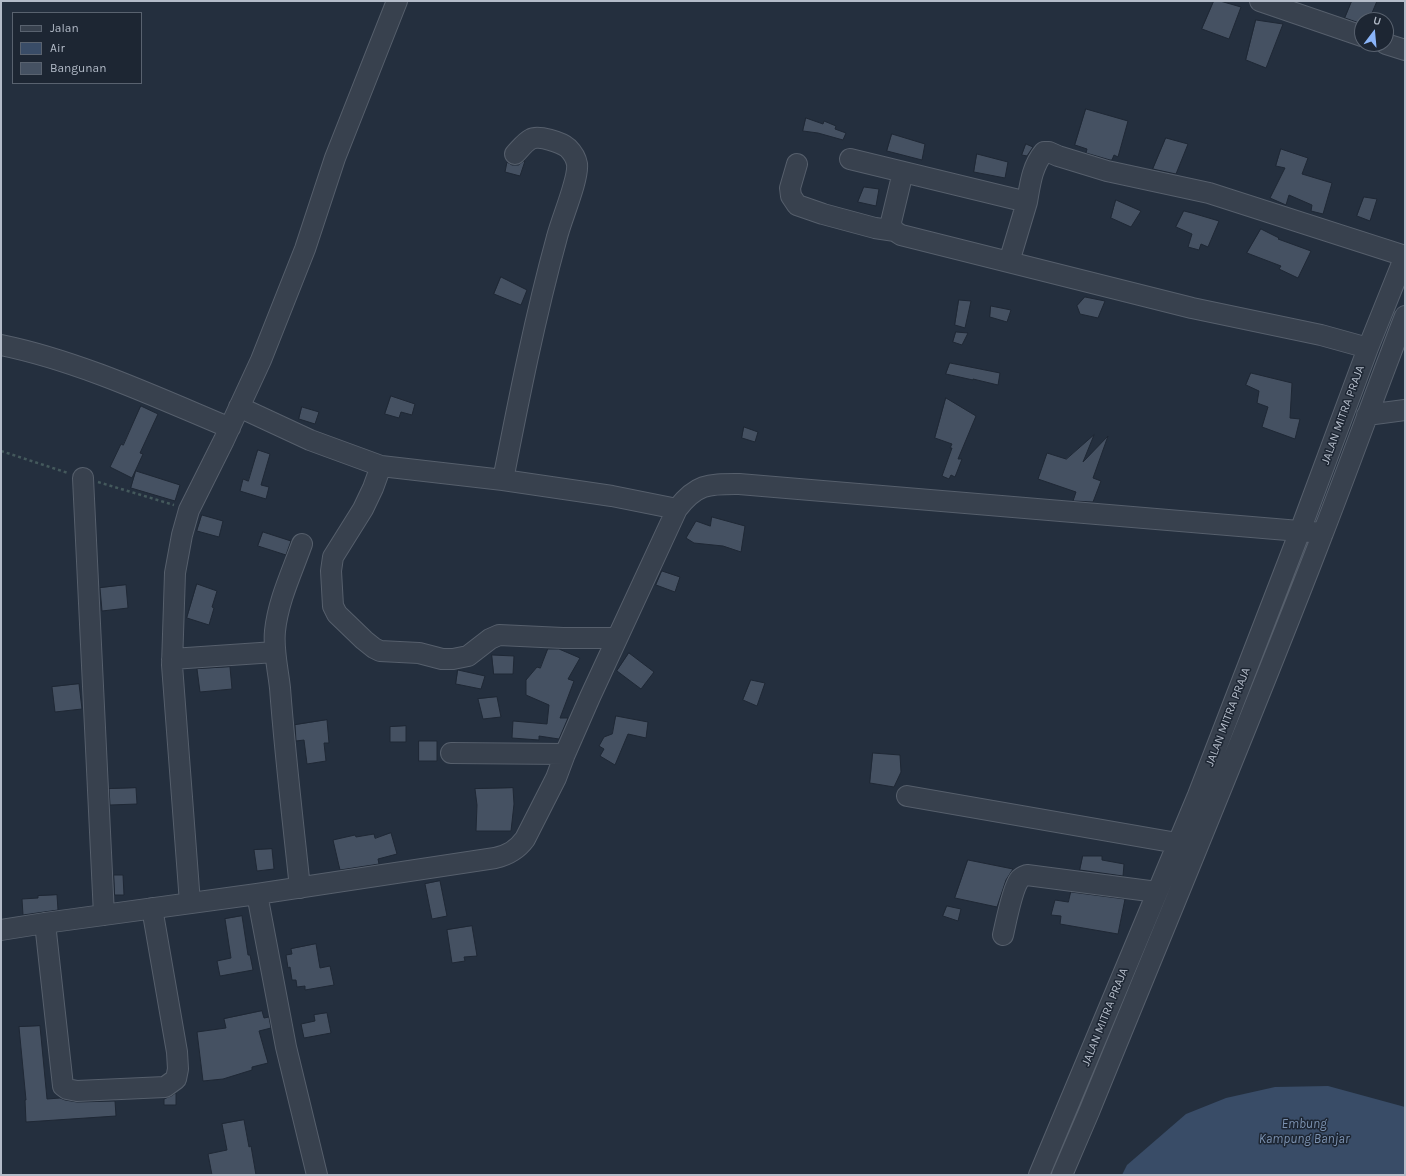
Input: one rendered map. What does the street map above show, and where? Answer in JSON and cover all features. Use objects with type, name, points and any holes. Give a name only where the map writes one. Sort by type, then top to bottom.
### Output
[{"type":"street","points":[[190,903],[172,659],[175,573],[182,535],[190,510],[261,360],[305,249],[335,158],[397,1]]},
{"type":"street","points":[[1260,1],[1354,33]]},
{"type":"street","points":[[1394,47],[1405,50]]},
{"type":"street","points":[[503,480],[525,369],[557,236],[574,182],[577,165],[574,156],[567,147],[547,139],[536,137],[530,139],[515,154]]},
{"type":"street","points":[[1009,262],[1027,202],[1032,174],[1039,158],[1044,152],[1049,152],[1107,171],[1209,193],[1405,256]]},
{"type":"street","points":[[850,159],[1027,202]]},
{"type":"street","points":[[797,164],[790,188],[791,196],[797,205],[822,214],[875,228],[894,231],[901,235],[1192,308],[1321,335],[1368,348]]},
{"type":"street","points":[[894,231],[891,222],[892,214],[903,172]]},
{"type":"street","name":"JALAN MITRA PRAJA","points":[[1039,1175],[1200,787],[1300,531],[1368,348],[1405,256]]},
{"type":"street","name":"JALAN MITRA PRAJA","points":[[1062,1175],[1210,814],[1323,532],[1405,316]]},
{"type":"street","points":[[1,344],[43,355],[116,380],[230,428]]},
{"type":"street","points":[[239,407],[310,440],[381,466],[503,480],[612,496],[677,509]]},
{"type":"street","points":[[1367,415],[1405,410]]},
{"type":"street","points":[[381,466],[373,488],[363,508],[333,557],[331,571],[333,606],[336,614],[374,648],[380,651],[420,653],[442,659],[453,659],[468,656],[490,639],[499,635],[563,638],[617,638]]},
{"type":"street","points":[[83,478],[104,915]]},
{"type":"street","points":[[1,930],[300,888],[496,858],[505,856],[520,847],[556,778],[590,697],[677,509],[694,491],[704,486],[717,484],[739,484],[1323,532]]},
{"type":"street","points":[[300,888],[282,730],[280,686],[275,652],[275,631],[278,614],[302,544]]},
{"type":"street","points":[[172,659],[275,652]]},
{"type":"street","points":[[451,753],[565,754]]},
{"type":"street","points":[[907,796],[1177,843]]},
{"type":"street","points":[[1003,935],[1015,888],[1022,876],[1027,875],[1156,892]]},
{"type":"street","points":[[257,894],[286,1046],[317,1175]]},
{"type":"street","points":[[45,923],[63,1086],[66,1089],[77,1091],[165,1087],[176,1079],[178,1058],[152,908]]},
{"type":"water","name":"Embung Kampung Banjar","points":[[1328,1086],[1405,1107],[1405,1175],[1122,1175],[1127,1165],[1186,1114],[1226,1098],[1275,1087]]},
{"type":"building","points":[[1214,1],[1220,1],[1241,7],[1229,39],[1202,29]]},
{"type":"building","points":[[1352,1],[1377,1],[1372,12],[1354,12],[1354,21],[1345,18]]},
{"type":"building","points":[[1256,20],[1283,24],[1266,68],[1246,60]]},
{"type":"building","points":[[1086,109],[1128,121],[1118,157],[1114,155],[1112,160],[1110,160],[1086,153],[1087,149],[1075,145]]},
{"type":"building","points":[[806,118],[823,124],[824,121],[836,126],[835,129],[846,133],[843,140],[818,133],[803,131]]},
{"type":"building","points":[[892,134],[925,144],[922,160],[887,151]]},
{"type":"building","points":[[1166,138],[1188,144],[1176,174],[1153,169]]},
{"type":"building","points":[[1026,144],[1033,147],[1027,156],[1022,155]]},
{"type":"building","points":[[1281,149],[1308,158],[1302,174],[1332,183],[1323,214],[1311,211],[1312,205],[1289,195],[1286,205],[1270,198],[1285,168],[1276,166]]},
{"type":"building","points":[[977,154],[1008,162],[1005,178],[974,172]]},
{"type":"building","points":[[524,161],[520,176],[505,172],[507,162],[512,165],[518,165]]},
{"type":"building","points":[[864,187],[879,189],[876,206],[858,202]]},
{"type":"building","points":[[1364,197],[1377,199],[1370,221],[1357,216]]},
{"type":"building","points":[[1116,200],[1141,211],[1131,227],[1111,218]]},
{"type":"building","points":[[1184,211],[1219,221],[1208,247],[1201,244],[1199,250],[1188,247],[1192,234],[1176,227]]},
{"type":"building","points":[[1261,229],[1279,238],[1278,239],[1311,251],[1298,278],[1279,269],[1281,266],[1247,253]]},
{"type":"building","points":[[501,277],[527,290],[521,305],[494,294]]},
{"type":"building","points":[[1085,297],[1105,301],[1098,318],[1080,314],[1077,306]]},
{"type":"building","points":[[959,300],[971,301],[965,328],[955,325]]},
{"type":"building","points":[[991,306],[1011,310],[1007,322],[990,317]]},
{"type":"building","points":[[956,332],[968,333],[962,345],[953,342]]},
{"type":"building","points":[[950,363],[1000,373],[998,385],[946,374]]},
{"type":"building","points":[[1251,373],[1292,383],[1290,418],[1300,419],[1295,439],[1262,427],[1268,407],[1257,403],[1259,391],[1246,385]]},
{"type":"building","points":[[391,396],[415,404],[412,415],[401,412],[399,418],[385,414]]},
{"type":"building","points":[[946,398],[976,416],[958,459],[962,459],[955,477],[951,475],[949,479],[942,476],[952,444],[935,438]]},
{"type":"building","points":[[141,406],[158,414],[140,453],[143,454],[132,478],[110,467],[121,444],[123,445]]},
{"type":"building","points":[[302,407],[319,412],[315,424],[299,419]]},
{"type":"building","points":[[744,427],[758,432],[755,442],[742,438]]},
{"type":"building","points":[[1094,435],[1083,462],[1108,436],[1093,478],[1101,481],[1093,502],[1073,501],[1076,492],[1038,479],[1047,453],[1066,459]]},
{"type":"building","points":[[258,450],[270,454],[261,485],[269,487],[266,499],[240,491],[243,479],[248,481]]},
{"type":"building","points":[[136,471],[180,485],[175,501],[131,488]]},
{"type":"building","points":[[202,515],[223,521],[219,537],[197,531]]},
{"type":"building","points":[[712,517],[745,526],[741,552],[723,546],[694,543],[686,538],[696,521],[710,526]]},
{"type":"building","points":[[263,532],[291,541],[286,555],[258,546]]},
{"type":"building","points":[[662,571],[680,577],[675,592],[656,585]]},
{"type":"building","points":[[197,584],[217,591],[212,607],[214,608],[209,625],[187,618]]},
{"type":"building","points":[[126,585],[128,608],[102,611],[100,588]]},
{"type":"building","points":[[548,649],[559,649],[580,658],[568,679],[574,681],[560,718],[568,718],[559,739],[539,736],[539,740],[512,738],[513,721],[547,724],[549,705],[526,695],[526,680],[537,667],[540,668]]},
{"type":"building","points":[[629,653],[654,672],[641,689],[617,671]]},
{"type":"building","points":[[492,655],[514,656],[513,674],[494,674]]},
{"type":"building","points":[[230,667],[232,689],[200,692],[197,669]]},
{"type":"building","points":[[458,670],[485,676],[481,689],[456,684]]},
{"type":"building","points":[[751,680],[765,683],[757,706],[743,700]]},
{"type":"building","points":[[79,684],[82,709],[55,712],[52,687]]},
{"type":"building","points":[[497,697],[501,717],[483,719],[478,699]]},
{"type":"building","points":[[616,716],[648,722],[646,738],[628,734],[615,765],[600,756],[604,749],[599,746],[604,737],[612,734]]},
{"type":"building","points":[[327,720],[329,743],[324,743],[326,761],[307,764],[304,740],[296,741],[295,725]]},
{"type":"building","points":[[406,726],[406,742],[390,742],[390,727]]},
{"type":"building","points":[[419,741],[437,741],[437,761],[419,761]]},
{"type":"building","points":[[873,753],[900,755],[901,772],[894,787],[870,783]]},
{"type":"building","points":[[136,788],[137,804],[110,805],[109,789]]},
{"type":"building","points":[[513,788],[514,804],[511,831],[476,831],[477,805],[475,789]]},
{"type":"building","points":[[391,833],[397,854],[378,859],[379,864],[340,870],[333,840],[355,835],[356,837],[374,834],[375,838]]},
{"type":"building","points":[[272,849],[274,869],[257,871],[254,850]]},
{"type":"building","points":[[1083,856],[1102,856],[1102,860],[1124,864],[1123,876],[1080,870]]},
{"type":"building","points":[[968,860],[1013,869],[1006,880],[997,907],[955,898]]},
{"type":"building","points":[[114,875],[123,875],[124,895],[115,895]]},
{"type":"building","points":[[440,881],[447,916],[432,919],[425,884]]},
{"type":"building","points":[[1071,892],[1125,899],[1118,934],[1060,924],[1061,916],[1051,915],[1055,900],[1068,902]]},
{"type":"building","points":[[57,895],[58,910],[23,915],[22,899]]},
{"type":"building","points":[[947,906],[961,909],[958,921],[943,916]]},
{"type":"building","points":[[242,916],[248,955],[250,955],[253,970],[220,976],[217,961],[231,958],[225,919]]},
{"type":"building","points":[[472,926],[477,956],[464,957],[465,961],[452,963],[447,930]]},
{"type":"building","points":[[316,944],[320,968],[330,966],[334,985],[305,990],[305,986],[297,987],[296,980],[292,980],[286,955],[292,954],[291,949]]},
{"type":"building","points":[[262,1011],[264,1018],[269,1017],[271,1028],[259,1031],[268,1063],[252,1067],[252,1070],[223,1079],[203,1081],[197,1032],[226,1028],[224,1019]]},
{"type":"building","points":[[327,1013],[331,1033],[304,1038],[301,1024],[315,1021],[314,1015]]},
{"type":"building","points":[[40,1026],[47,1099],[60,1098],[77,1102],[115,1101],[116,1116],[26,1122],[26,1100],[19,1027]]},
{"type":"building","points":[[176,1093],[176,1105],[164,1105],[164,1099]]},
{"type":"building","points":[[244,1120],[249,1147],[251,1146],[256,1175],[212,1175],[208,1154],[227,1150],[222,1124]]}]
